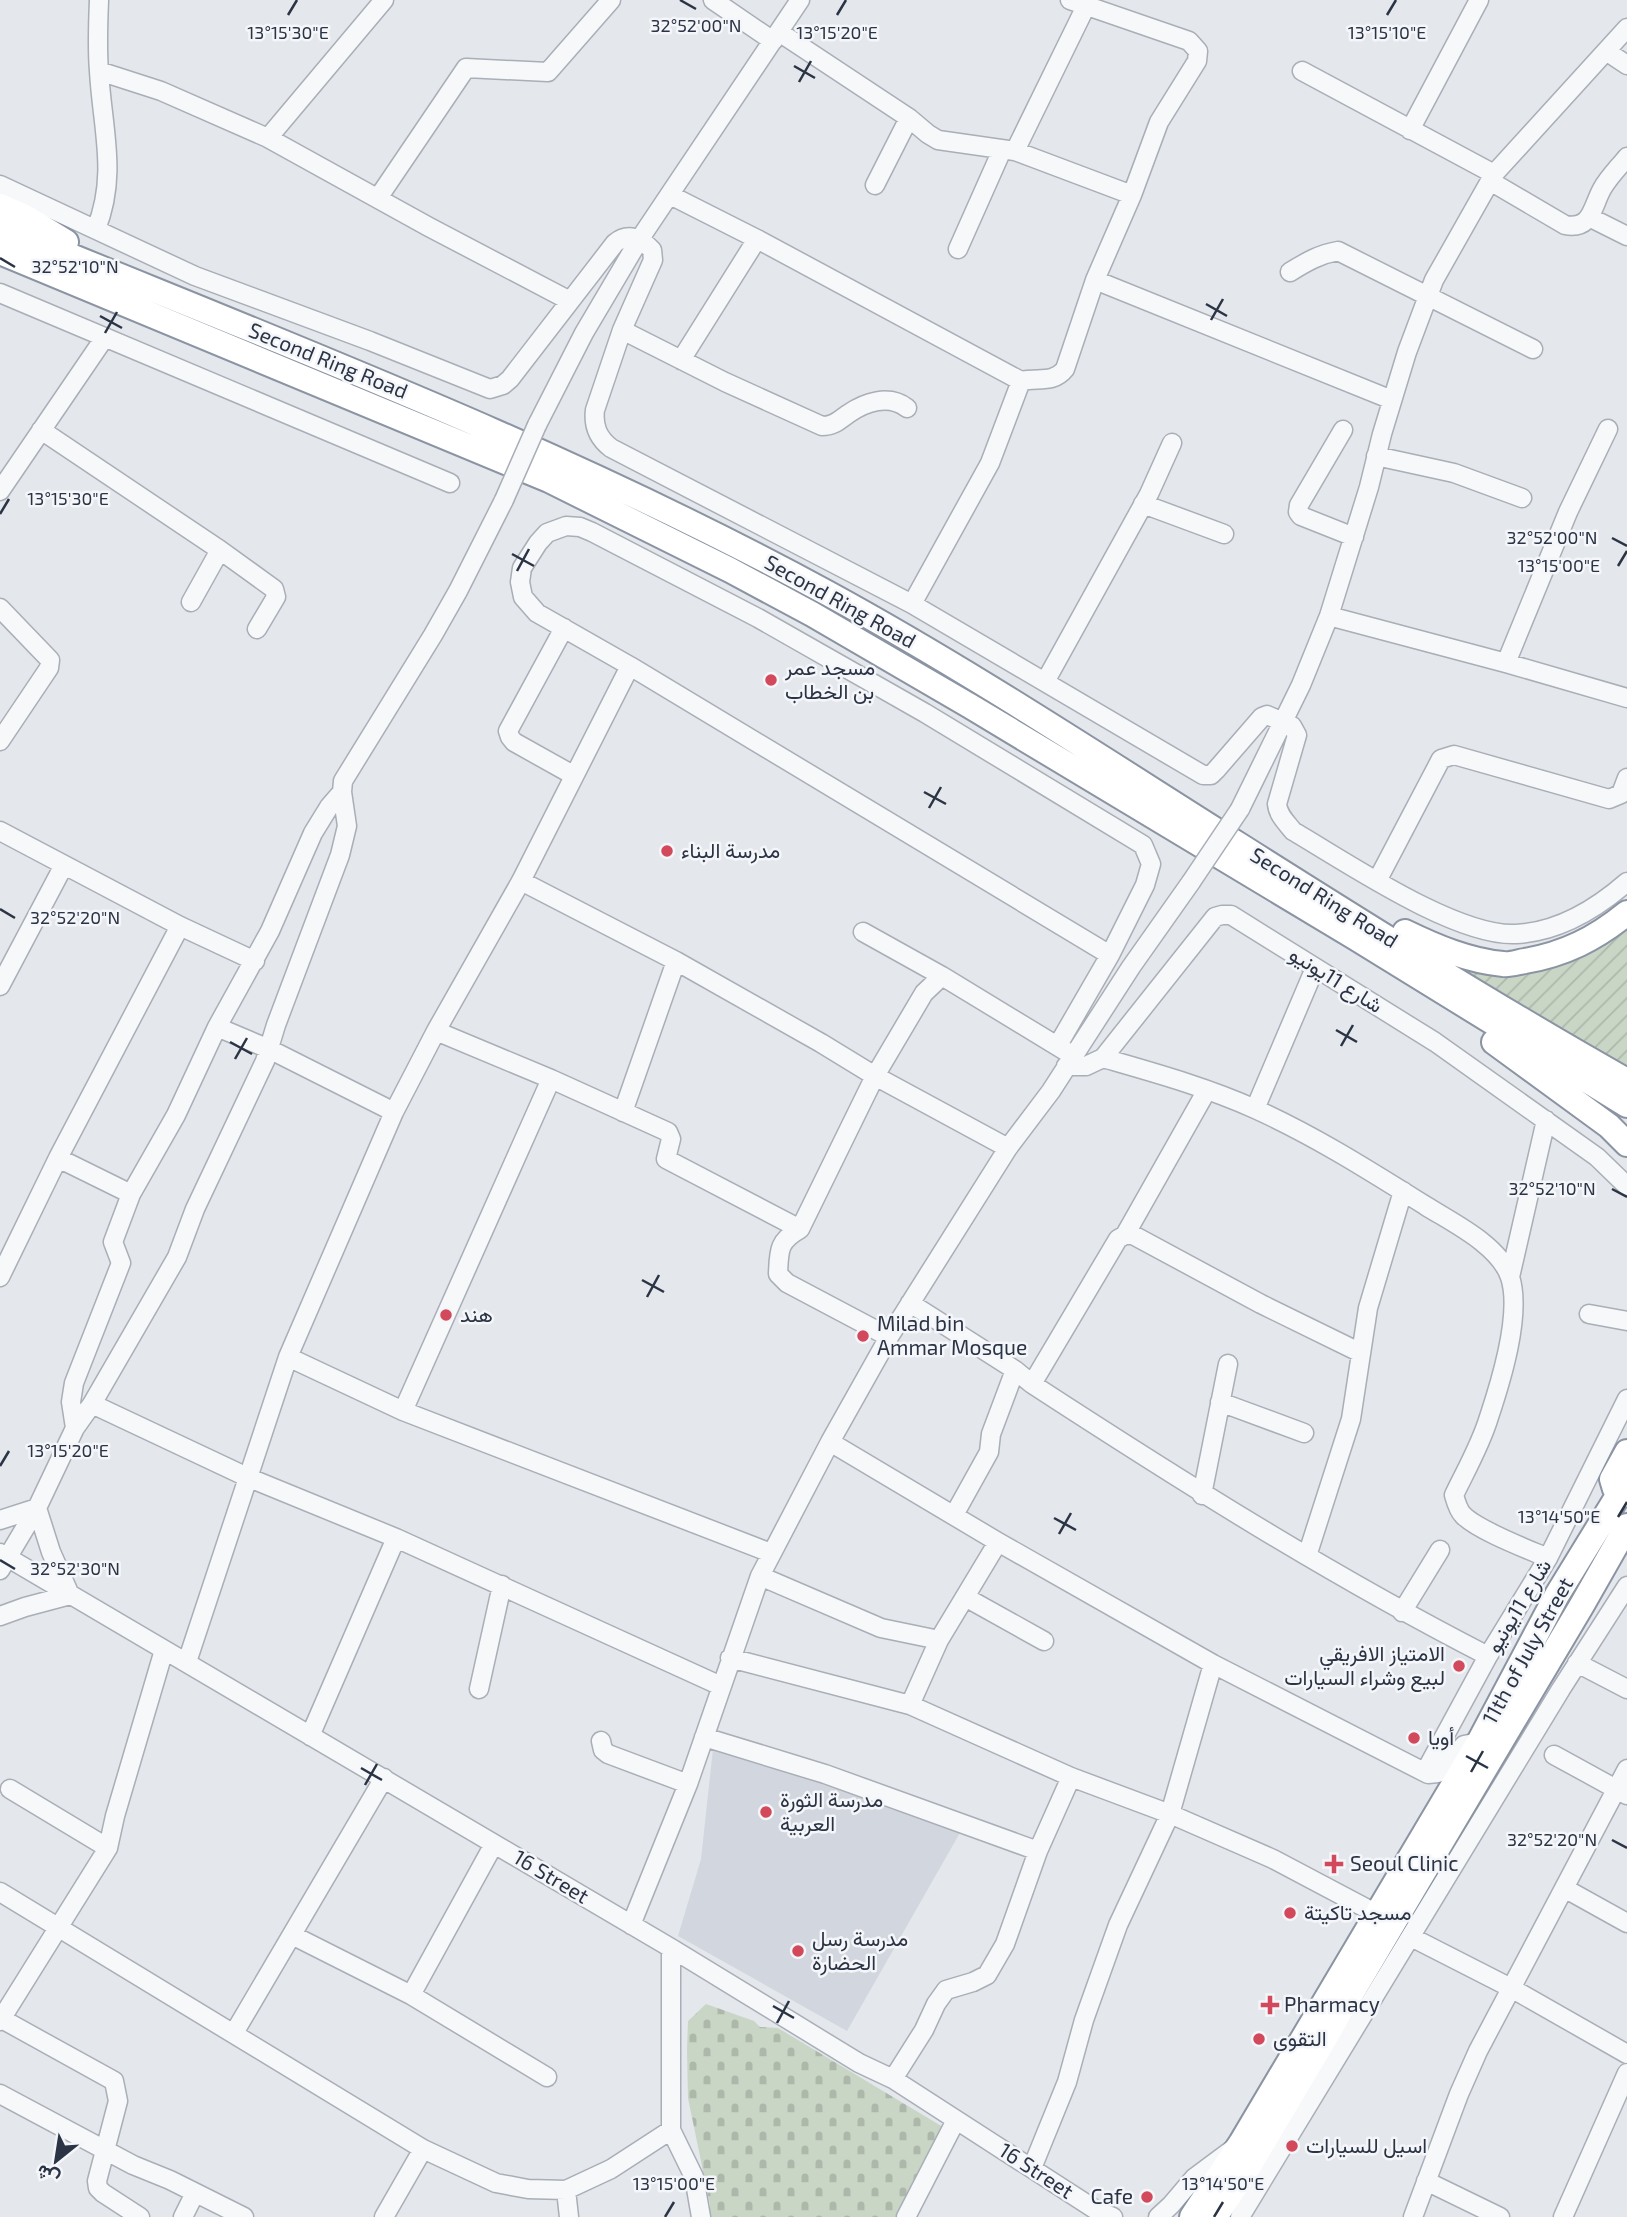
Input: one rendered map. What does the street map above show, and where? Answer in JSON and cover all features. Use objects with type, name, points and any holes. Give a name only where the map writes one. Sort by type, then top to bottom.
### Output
[{"type":"highway","points":[[0,206],[55,234],[96,267]]},
{"type":"highway","name":"Second Ring Road","points":[[0,227],[442,408],[701,527],[831,595],[1011,699],[1243,847],[1627,1081]]},
{"type":"highway","name":"Second Ring Road","points":[[0,252],[549,480],[730,570],[970,706],[1627,1105]]},
{"type":"highway","points":[[0,270],[57,276]]},
{"type":"highway","points":[[1243,847],[1430,944],[1472,959],[1506,964],[1539,959],[1579,946],[1627,913]]},
{"type":"highway","points":[[1314,914],[1578,1103],[1609,1126],[1627,1144]]},
{"type":"highway","points":[[1625,1491],[1615,1489],[1612,1479],[1627,1452]]},
{"type":"highway","name":"11th of July Street","points":[[1192,2217],[1241,2143],[1479,1741],[1557,1595],[1625,1491]]},
{"type":"highway","name":"11th of July Street","points":[[1215,2217],[1249,2166],[1627,1526]]},
{"type":"highway","points":[[1582,1605],[1627,1561]]},
{"type":"highway","points":[[1471,1838],[1465,1825],[1473,1789]]},
{"type":"street","points":[[96,229],[108,188],[99,71],[99,0]]},
{"type":"street","points":[[268,138],[384,0]]},
{"type":"street","points":[[378,198],[466,68],[548,72],[611,0]]},
{"type":"street","points":[[713,0],[909,118],[928,135],[1008,150],[1132,195]]},
{"type":"street","points":[[2,1560],[37,1508],[75,1428],[92,1404],[177,1257],[195,1209],[261,1071],[345,841],[346,818],[342,792],[346,776],[433,635],[470,568],[537,425],[584,333],[639,240],[800,0]]},
{"type":"street","points":[[1410,130],[1479,0]]},
{"type":"street","points":[[670,195],[1021,381],[1032,378],[1052,380],[1065,369],[1095,280],[1132,195],[1159,122],[1197,61],[1198,51],[1189,41],[1078,3],[958,249]]},
{"type":"street","points":[[1066,1056],[1240,809],[1301,685],[1329,616],[1407,352],[1434,280],[1492,178],[1627,29]]},
{"type":"street","points":[[1606,51],[1627,65]]},
{"type":"street","points":[[99,71],[160,90],[268,138],[570,301]]},
{"type":"street","points":[[1303,71],[1492,178],[1565,225],[1581,225],[1589,217],[1597,205],[1601,189],[1627,157]]},
{"type":"street","points":[[875,185],[909,118]]},
{"type":"street","points":[[0,185],[195,276],[370,341],[485,388],[495,388],[507,383],[618,240],[631,237],[639,240],[652,250],[653,260],[622,330],[595,410],[596,428],[606,444],[912,604],[1203,775],[1211,775],[1262,717],[1267,715],[1292,726],[1297,735],[1277,804],[1278,812],[1293,831],[1424,907],[1477,928],[1516,934],[1576,918],[1605,901],[1627,883]]},
{"type":"street","points":[[1589,217],[1627,236]]},
{"type":"street","points":[[681,360],[757,239]]},
{"type":"street","points":[[1290,272],[1312,258],[1338,251],[1534,349]]},
{"type":"street","points":[[1095,280],[1392,400]]},
{"type":"street","points":[[0,293],[450,483]]},
{"type":"street","points":[[622,330],[822,426],[831,425],[859,407],[878,401],[890,400],[907,408]]},
{"type":"street","points":[[0,491],[105,337]]},
{"type":"street","points":[[912,604],[990,463],[1021,381]]},
{"type":"street","points":[[1506,663],[1568,512],[1608,429]]},
{"type":"street","points":[[41,430],[274,589],[276,597],[257,629]]},
{"type":"street","points":[[1343,430],[1297,512],[1354,537]]},
{"type":"street","points":[[1045,682],[1143,504],[1172,443]]},
{"type":"street","points":[[1376,456],[1454,473],[1522,498]]},
{"type":"street","points":[[1143,504],[1224,534]]},
{"type":"street","points":[[631,1925],[688,1784],[730,1657],[771,1553],[889,1337],[1008,1148],[1039,1108],[1066,1056],[1148,877],[1151,864],[1143,845],[937,720],[758,618],[592,532],[573,526],[553,530],[542,537],[522,568],[520,582],[523,597],[531,609],[1110,955]]},
{"type":"street","points":[[191,602],[220,550]]},
{"type":"street","points":[[0,608],[50,660],[49,667],[0,741]]},
{"type":"street","points":[[1329,616],[1627,698]]},
{"type":"street","points":[[564,628],[510,724],[509,734],[514,742],[573,775]]},
{"type":"street","points":[[187,1662],[288,1356],[394,1112],[436,1031],[521,881],[630,666]]},
{"type":"street","points":[[1377,881],[1441,759],[1448,755],[1609,799],[1621,794],[1627,778]]},
{"type":"street","points":[[75,1428],[71,1402],[74,1382],[121,1263],[113,1242],[131,1194],[176,1115],[217,1027],[255,961],[313,833],[342,792]]},
{"type":"street","points":[[0,831],[180,926],[255,961]]},
{"type":"street","points":[[0,986],[64,865]]},
{"type":"street","points":[[521,881],[676,961],[875,1076],[1008,1148]]},
{"type":"street","name":"شارع 11يونيو","points":[[1103,1058],[1215,917],[1231,915],[1435,1042],[1597,1157],[1627,1186]]},
{"type":"street","points":[[0,1277],[7,1247],[58,1158],[180,926]]},
{"type":"street","points":[[863,932],[942,976],[1066,1056],[1086,1066],[1103,1058],[1207,1090],[1255,1109],[1333,1148],[1465,1230],[1492,1250],[1500,1258],[1510,1277],[1515,1304],[1508,1345],[1489,1419],[1454,1495],[1462,1514],[1474,1524],[1548,1558]]},
{"type":"street","points":[[623,1112],[676,961]]},
{"type":"street","points":[[1255,1109],[1315,968]]},
{"type":"street","points":[[889,1337],[791,1286],[778,1274],[779,1248],[788,1235],[800,1229],[875,1076],[924,993],[942,976]]},
{"type":"street","points":[[217,1027],[269,1049],[394,1112]]},
{"type":"street","points":[[436,1031],[668,1132],[671,1139],[666,1159],[800,1229]]},
{"type":"street","points":[[403,1411],[551,1079]]},
{"type":"street","points":[[1125,1235],[1207,1090]]},
{"type":"street","points":[[1510,1277],[1545,1120]]},
{"type":"street","points":[[58,1158],[131,1194]]},
{"type":"street","points":[[1307,1556],[1351,1419],[1368,1308],[1403,1191]]},
{"type":"street","points":[[1032,1384],[1118,1239],[1125,1235],[1133,1235],[1261,1304],[1361,1353]]},
{"type":"street","points":[[910,1303],[1202,1495],[1402,1612],[1489,1656]]},
{"type":"street","points":[[1589,1314],[1627,1321]]},
{"type":"street","points":[[86,1348],[114,1364]]},
{"type":"street","points":[[288,1356],[403,1411],[771,1553]]},
{"type":"street","points":[[1202,1495],[1228,1364]]},
{"type":"street","points":[[954,1515],[989,1452],[991,1434],[1015,1370]]},
{"type":"street","name":"شارع 11يونيو","points":[[1425,1772],[1489,1656],[1548,1558],[1627,1399]]},
{"type":"street","points":[[1220,1402],[1304,1433]]},
{"type":"street","points":[[92,1404],[247,1477],[396,1538],[721,1686]]},
{"type":"street","points":[[830,1442],[998,1542],[1213,1664],[1425,1772],[1438,1773],[1464,1745],[1479,1741]]},
{"type":"street","points":[[0,1520],[37,1508]]},
{"type":"street","points":[[0,1616],[71,1595],[51,1552],[37,1508]]},
{"type":"street","points":[[310,1736],[396,1538]]},
{"type":"street","points":[[910,1705],[939,1640],[998,1542]]},
{"type":"street","points":[[1402,1612],[1440,1550]]},
{"type":"street","name":"16 Street","points":[[2,1560],[71,1595],[187,1662],[671,1948],[859,2063],[893,2079],[1098,2213],[1113,2217]]},
{"type":"street","points":[[760,1576],[881,1628],[939,1640]]},
{"type":"street","points":[[479,1689],[502,1585]]},
{"type":"street","points":[[1240,2217],[1577,1663],[1627,1586]]},
{"type":"street","points":[[965,1597],[1044,1641]]},
{"type":"street","points":[[141,2217],[98,2188],[97,2181],[118,2101],[114,2081],[1,2019],[108,1848],[164,1650]]},
{"type":"street","points":[[730,1657],[910,1705],[1071,1777],[1170,1814],[1273,1859],[1377,1914]]},
{"type":"street","points":[[1577,1663],[1627,1689]]},
{"type":"street","points":[[1032,2168],[1067,2082],[1084,2020],[1118,1925],[1170,1814],[1213,1664]]},
{"type":"street","points":[[704,1737],[825,1774],[1038,1851]]},
{"type":"street","points":[[601,1741],[603,1750],[608,1754],[688,1784]]},
{"type":"street","points":[[1554,1755],[1622,1792]]},
{"type":"street","points":[[1413,2217],[1469,2071],[1564,1888],[1622,1792],[1627,1769]]},
{"type":"street","points":[[893,2079],[946,1990],[987,1975],[1005,1944],[1038,1851],[1071,1777]]},
{"type":"street","points":[[234,2033],[294,1936],[384,1779]]},
{"type":"street","points":[[10,1789],[108,1848]]},
{"type":"street","points":[[411,1995],[494,1844]]},
{"type":"street","points":[[1564,1888],[1627,1923]]},
{"type":"street","points":[[0,1892],[423,2149],[496,2183],[528,2189],[566,2190],[611,2169],[671,2130]]},
{"type":"street","points":[[294,1936],[411,1995],[547,2077]]},
{"type":"street","points":[[1411,1937],[1511,1988],[1627,2054]]},
{"type":"street","points":[[671,1948],[671,2130],[694,2177],[701,2217]]},
{"type":"street","points":[[1563,2217],[1627,2073]]},
{"type":"street","points":[[0,2094],[105,2151],[244,2217]]},
{"type":"street","points":[[906,2217],[956,2120]]},
{"type":"street","points":[[1158,2217],[1199,2174],[1241,2143]]},
{"type":"street","points":[[384,2217],[423,2149]]},
{"type":"street","points":[[1426,2181],[1500,2217]]},
{"type":"street","points":[[566,2190],[569,2217]]},
{"type":"street","points":[[183,2217],[195,2193]]},
{"type":"shaded area","points":[[713,1749],[785,1772],[840,1783],[961,1831],[847,2031],[678,1936],[701,1859]]},
{"type":"green space","points":[[1627,926],[1627,1069],[1438,956],[1488,970]]},
{"type":"green space","points":[[706,2004],[754,2021],[760,2027],[778,2028],[943,2127],[900,2217],[710,2217],[710,2205],[688,2098],[687,2050],[688,2021]]},
{"type":"place","name":"مسجد عمر بن الخطاب","points":[[771,680]]},
{"type":"place","name":"مدرسة البناء","points":[[667,851]]},
{"type":"place","name":"هند","points":[[446,1315]]},
{"type":"place","name":"Milad bin Ammar Mosque","points":[[863,1336]]},
{"type":"place","name":"الامتياز الافريقي لبيع وشراء السيارات","points":[[1459,1666]]},
{"type":"place","name":"أويا","points":[[1414,1738]]},
{"type":"place","name":"مدرسة الثورة العربية","points":[[766,1812]]},
{"type":"place","name":"Seoul Clinic","points":[[1334,1864]]},
{"type":"place","name":"مسجد تاكيتة","points":[[1290,1913]]},
{"type":"place","name":"مدرسة رسل الحضارة","points":[[798,1951]]},
{"type":"place","name":"Pharmacy","points":[[1270,2005]]},
{"type":"place","name":"التقوى","points":[[1259,2039]]},
{"type":"place","name":"اسيل للسيارات","points":[[1292,2146]]},
{"type":"place","name":"Cafe","points":[[1147,2197]]}]
